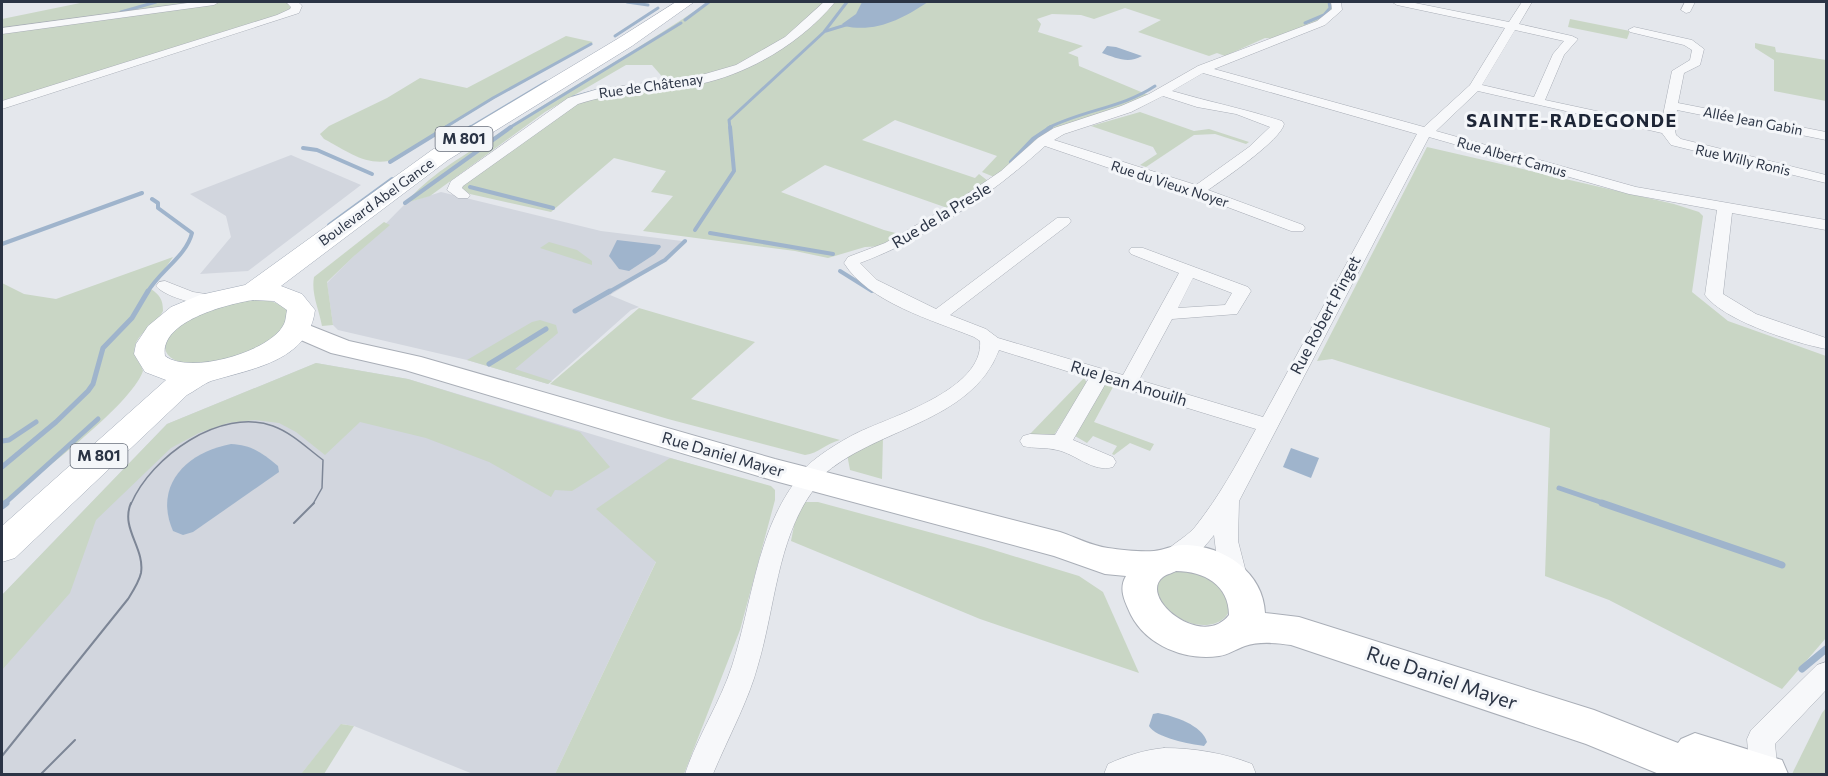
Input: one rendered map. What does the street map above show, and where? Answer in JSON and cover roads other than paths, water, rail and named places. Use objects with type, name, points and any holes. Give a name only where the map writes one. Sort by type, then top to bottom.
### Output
[{"type":"main road","name":"Boulevard Abel Gance","points":[[253,292],[276,278],[357,214],[448,150],[513,108],[638,34],[686,2]]},
{"type":"main road","name":"Boulevard Abel Gance","points":[[287,296],[301,276],[324,255],[412,186],[490,132],[626,50],[699,2]]},
{"type":"main road","name":"M 801","points":[[287,296],[270,292],[253,292],[212,300],[173,319],[155,336],[148,348],[150,359],[159,367],[179,373],[203,372],[236,365],[270,351],[297,328]]},
{"type":"main road","points":[[287,296],[295,301],[301,310],[297,328]]},
{"type":"main road","name":"Rue Daniel Mayer","points":[[297,328],[341,347],[411,363],[703,448],[1060,545],[1105,561],[1156,570]]},
{"type":"main road","name":"Rue Daniel Mayer","points":[[270,351],[341,347]]},
{"type":"main road","name":"M 801","points":[[2,523],[137,399],[149,387],[159,367]]},
{"type":"main road","name":"M 801","points":[[2,548],[160,401],[203,372]]},
{"type":"main road","points":[[1196,559],[1208,562],[1228,574],[1240,604],[1222,640],[1208,642],[1176,637],[1160,627],[1148,615],[1141,602],[1156,570],[1196,559]]},
{"type":"main road","name":"Rue Daniel Mayer","points":[[1240,604],[1258,628],[1289,629],[1594,728],[1679,763],[1715,774]]},
{"type":"main road","name":"Rue Daniel Mayer","points":[[1594,728],[1673,745],[1765,774]]},
{"type":"street","points":[[2,31],[214,2]]},
{"type":"street","points":[[2,105],[281,17],[295,11],[297,6],[291,2]]},
{"type":"street","name":"Rue de Châtenay","points":[[463,195],[454,190],[456,184],[573,101],[598,93],[699,80],[740,68],[789,39],[830,2]]},
{"type":"street","name":"Rue de la Presle","points":[[991,342],[980,333],[876,288],[860,276],[852,263],[857,257],[891,246],[953,210],[1006,174],[1043,141],[1070,126],[1126,109],[1202,69],[1327,20],[1337,10],[1336,2]]},
{"type":"street","points":[[1397,2],[1511,26],[1575,34],[1559,54],[1538,102]]},
{"type":"street","name":"Rue Robert Pinget","points":[[1240,604],[1227,559],[1215,534],[1228,501],[1421,136],[1427,133],[1475,87],[1527,2]]},
{"type":"street","points":[[1634,30],[1688,42],[1698,49],[1696,62],[1678,71],[1667,130]]},
{"type":"street","name":"Rue Albert Camus","points":[[1202,69],[1634,191],[1827,225]]},
{"type":"street","name":"Rue Willy Ronis","points":[[1475,87],[1667,130],[1671,140],[1684,146],[1827,179]]},
{"type":"street","points":[[1162,92],[1197,103],[1239,111],[1277,124],[1276,129],[1254,150],[1197,191]]},
{"type":"street","name":"Allée Jean Gabin","points":[[1671,105],[1827,136]]},
{"type":"street","name":"Rue du Vieux Noyer","points":[[1043,141],[1197,191],[1297,228]]},
{"type":"street","points":[[1725,208],[1714,294],[1720,302],[1742,315],[1827,344]]},
{"type":"street","points":[[939,315],[1064,221]]},
{"type":"street","points":[[1137,251],[1242,291],[1231,310],[1166,314]]},
{"type":"street","points":[[1128,383],[1189,271]]},
{"type":"street","points":[[699,774],[745,667],[772,557],[789,507],[810,476],[864,438],[951,398],[977,375],[986,359],[991,342]]},
{"type":"street","name":"Rue Jean Anouilh","points":[[991,342],[1267,425]]},
{"type":"street","points":[[1060,443],[1101,374]]},
{"type":"street","points":[[1030,441],[1060,443],[1106,462]]},
{"type":"street","points":[[1156,570],[1195,543],[1215,534]]},
{"type":"street","points":[[1765,774],[1761,757],[1761,739],[1827,673]]},
{"type":"street","points":[[1118,774],[1137,764],[1162,760],[1205,765],[1242,774]]},
{"type":"water","points":[[862,2],[928,2],[898,19],[878,26],[856,28],[844,26],[842,24],[856,14]]},
{"type":"water","points":[[1107,46],[1142,56],[1132,60],[1117,58],[1102,53]]},
{"type":"water","points":[[617,240],[660,245],[661,247],[655,254],[629,271],[619,269],[609,256]]},
{"type":"water","points":[[231,444],[256,450],[278,466],[279,472],[193,532],[183,535],[173,531],[167,499],[178,473],[201,454]]},
{"type":"water","points":[[1291,448],[1319,458],[1311,478],[1283,467]]},
{"type":"water","points":[[1153,714],[1172,716],[1194,726],[1207,742],[1204,746],[1198,745],[1159,734],[1149,726]]},
{"type":"waterway","points":[[121,12],[156,2]]},
{"type":"waterway","points":[[627,2],[648,5]]},
{"type":"waterway","points":[[685,20],[709,2]]},
{"type":"waterway","points":[[730,128],[729,120],[824,32],[847,2]]},
{"type":"waterway","points":[[1305,23],[1324,15],[1330,8],[1329,2]]},
{"type":"waterway","points":[[615,36],[658,8]]},
{"type":"waterway","points":[[509,128],[681,23]]},
{"type":"waterway","points":[[826,31],[849,24]]},
{"type":"waterway","points":[[444,128],[591,44]]},
{"type":"waterway","points":[[469,128],[546,82]]},
{"type":"waterway","points":[[1048,128],[1129,99],[1155,86]]},
{"type":"waterway","points":[[573,97],[599,90]]},
{"type":"waterway","points":[[390,162],[447,127]]},
{"type":"waterway","points":[[454,137],[471,127]]},
{"type":"waterway","points":[[405,203],[511,127]]},
{"type":"waterway","points":[[695,230],[734,171],[730,127]]},
{"type":"waterway","points":[[1011,162],[1033,139],[1051,127]]},
{"type":"waterway","points":[[303,148],[317,150],[372,174]]},
{"type":"waterway","points":[[329,225],[392,179]]},
{"type":"waterway","points":[[470,187],[553,208]]},
{"type":"waterway","points":[[2,244],[142,193]]},
{"type":"waterway","points":[[147,293],[178,257],[189,242],[192,233],[158,208],[158,203],[152,199]]},
{"type":"waterway","points":[[710,233],[833,254]]},
{"type":"waterway","points":[[607,293],[665,260],[685,241]]},
{"type":"waterway","points":[[840,271],[872,291]]},
{"type":"waterway","points":[[2,467],[56,422],[88,391],[93,384],[103,348],[132,318],[148,291]]},
{"type":"waterway","points":[[575,311],[610,291]]},
{"type":"waterway","points":[[489,364],[546,329]]},
{"type":"waterway","points":[[4,504],[98,419]]},
{"type":"waterway","points":[[2,441],[9,440],[36,422]]},
{"type":"waterway","points":[[1559,488],[1606,504]]},
{"type":"waterway","points":[[2,506],[6,503]]},
{"type":"waterway","points":[[1602,503],[1782,565]]},
{"type":"waterway","points":[[1802,669],[1826,649]]},
{"type":"tram line","points":[[131,504],[154,469],[190,440],[210,430],[231,424],[253,422],[280,429],[323,460],[322,488],[313,504]]},
{"type":"tram line","points":[[2,756],[128,599],[137,583],[141,573],[141,564],[128,521],[131,503]]},
{"type":"tram line","points":[[294,523],[313,504]]},
{"type":"tram line","points":[[41,774],[75,740]]},
{"type":"district","name":"SAINTE-RADEGONDE","points":[[1572,121]]}]
